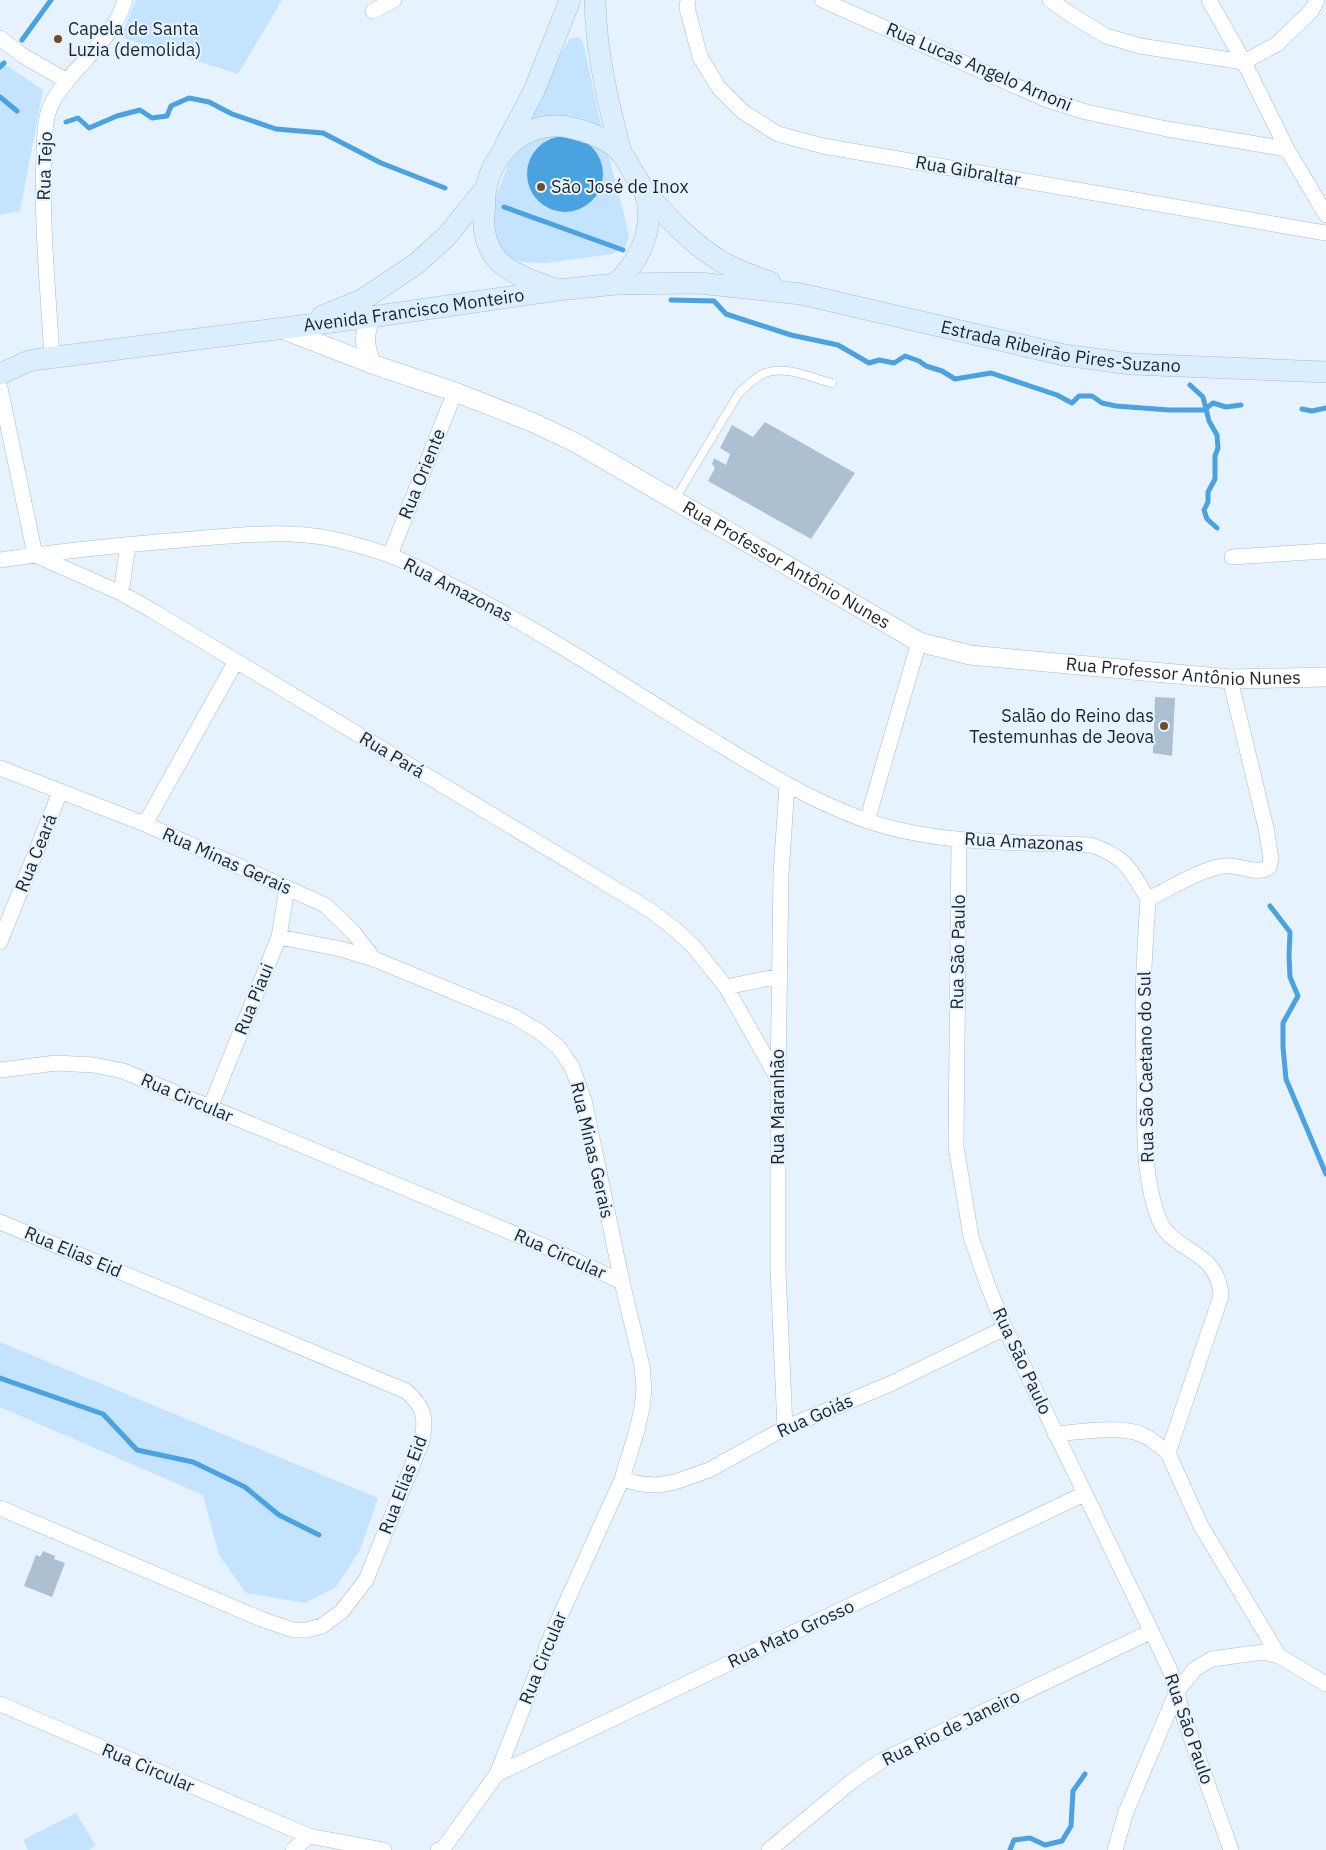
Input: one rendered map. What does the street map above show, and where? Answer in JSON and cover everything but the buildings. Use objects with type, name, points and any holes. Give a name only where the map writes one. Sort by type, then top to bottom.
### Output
[{"type":"main road","points":[[287,327],[362,300],[416,264],[446,237],[486,188],[502,151],[534,91],[570,0]]},
{"type":"main road","points":[[596,0],[599,57],[604,88],[621,153],[644,192],[698,246],[720,261],[800,294]]},
{"type":"main road","points":[[502,151],[515,138],[540,128],[557,126],[580,130],[598,137],[621,153]]},
{"type":"main road","points":[[486,188],[485,237],[490,250],[500,264],[519,276],[558,290]]},
{"type":"main road","points":[[616,284],[630,270],[640,254],[646,234],[648,215],[644,192]]},
{"type":"main road","name":"Avenida Francisco Monteiro","points":[[0,374],[29,361],[52,357],[616,284],[699,283],[800,294]]},
{"type":"main road","name":"Estrada Ribeirão Pires-Suzano","points":[[800,294],[1064,355],[1131,364],[1326,372]]},
{"type":"main road","name":"Avenida Francisco Monteiro","points":[[0,357],[29,361]]},
{"type":"street","name":"Rua Tejo","points":[[52,357],[42,183],[48,112],[53,100],[67,81],[107,34],[125,0]]},
{"type":"street","points":[[373,11],[394,0]]},
{"type":"street","name":"Rua Gibraltar","points":[[688,0],[687,8],[700,57],[719,88],[743,112],[778,134],[823,146],[1326,233]]},
{"type":"street","name":"Rua Lucas Angelo Arnoni","points":[[822,0],[1045,99],[1086,112],[1167,129],[1287,149]]},
{"type":"street","points":[[1050,0],[1106,36],[1140,46],[1244,62],[1277,44],[1312,10],[1317,0]]},
{"type":"street","points":[[1209,0],[1244,62],[1287,149],[1326,215]]},
{"type":"street","points":[[0,38],[22,55],[67,81]]},
{"type":"street","points":[[371,317],[364,341],[372,364]]},
{"type":"street","name":"Rua Professor Antônio Nunes","points":[[287,327],[372,364],[455,392],[543,427],[576,443],[919,642],[970,655],[1230,679],[1326,676]]},
{"type":"street","points":[[0,388],[35,555]]},
{"type":"street","name":"Rua Oriente","points":[[390,555],[455,392]]},
{"type":"street","name":"Rua Amazonas","points":[[0,560],[128,545],[232,536],[288,534],[332,539],[390,555],[488,604],[787,785],[827,806],[867,821],[910,832],[959,840],[1091,846],[1106,850],[1128,866],[1148,899]]},
{"type":"street","points":[[121,593],[128,545]]},
{"type":"street","points":[[1232,557],[1326,551]]},
{"type":"street","name":"Rua Pará","points":[[35,555],[121,593],[153,611],[650,910],[676,930],[694,948],[726,987],[778,1079]]},
{"type":"street","points":[[867,821],[919,642]]},
{"type":"street","points":[[145,824],[236,661]]},
{"type":"street","points":[[1148,899],[1218,867],[1238,866],[1259,871],[1269,866],[1271,859],[1266,828],[1230,679]]},
{"type":"street","name":"Rua Minas Gerais","points":[[0,768],[145,824],[325,905],[354,933],[374,959]]},
{"type":"street","name":"Rua Maranhão","points":[[785,1428],[778,1270],[778,1079],[781,874],[787,785]]},
{"type":"street","name":"Rua Ceará","points":[[0,942],[60,792]]},
{"type":"street","name":"Rua São Paulo","points":[[959,840],[956,1146],[971,1237],[1005,1328],[1033,1383],[1055,1434],[1150,1632],[1170,1670],[1184,1718],[1231,1850]]},
{"type":"street","name":"Rua Piaui","points":[[210,1108],[279,938],[287,888]]},
{"type":"street","name":"Rua São Caetano do Sul","points":[[1148,899],[1143,1004],[1145,1159],[1157,1215],[1162,1226],[1172,1237],[1204,1259],[1213,1268],[1220,1285],[1221,1296],[1168,1453]]},
{"type":"street","name":"Rua Minas Gerais","points":[[279,938],[341,949],[374,959],[515,1017],[540,1032],[559,1048],[572,1067],[584,1100],[622,1282]]},
{"type":"street","points":[[726,987],[780,976]]},
{"type":"street","name":"Rua Circular","points":[[0,1070],[56,1063],[94,1065],[122,1071],[544,1246],[622,1282],[642,1366],[644,1389],[637,1430],[622,1479],[552,1634],[497,1774],[443,1850],[438,1850]]},
{"type":"street","name":"Rua Elias Eid","points":[[0,1222],[406,1391],[423,1410],[425,1423],[422,1441],[366,1580],[342,1611],[322,1626],[307,1630],[293,1630],[261,1619],[0,1508]]},
{"type":"street","name":"Rua Goiás","points":[[622,1479],[641,1484],[658,1485],[675,1482],[709,1470],[785,1428],[890,1384],[1005,1328]]},
{"type":"street","points":[[1055,1434],[1120,1430],[1135,1432],[1145,1435],[1168,1453],[1201,1526],[1279,1656]]},
{"type":"street","name":"Rua Mato Grosso","points":[[497,1774],[1084,1494]]},
{"type":"street","name":"Rua Rio de Janeiro","points":[[769,1850],[851,1782],[881,1761],[1150,1632]]},
{"type":"street","points":[[1115,1850],[1126,1812],[1177,1691],[1195,1669],[1212,1659],[1263,1652],[1279,1656],[1326,1684]]},
{"type":"street","name":"Rua Circular","points":[[0,1704],[309,1836],[384,1850]]},
{"type":"street","points":[[293,1850],[309,1836]]},
{"type":"lane","points":[[674,500],[739,393],[750,382],[765,373],[786,370],[832,383]]},
{"type":"shaded area","points":[[136,0],[282,0],[238,74],[121,37]]},
{"type":"shaded area","points":[[578,37],[583,42],[605,143],[629,237],[626,246],[612,254],[546,263],[521,262],[504,254],[494,241],[490,211],[521,132],[564,48],[570,39]]},
{"type":"shaded area","points":[[0,61],[43,90],[20,211],[0,215]]},
{"type":"shaded area","points":[[0,1342],[378,1498],[360,1550],[336,1587],[305,1603],[246,1593],[219,1555],[203,1495],[0,1407]]},
{"type":"shaded area","points":[[76,1813],[96,1846],[88,1850],[28,1850],[23,1840]]},
{"type":"water","points":[[565,136],[580,139],[592,147],[600,159],[603,174],[600,189],[592,201],[580,209],[565,212],[550,209],[538,201],[530,189],[527,174],[530,159],[538,147],[550,139]]},
{"type":"waterway","points":[[22,40],[51,0]]},
{"type":"waterway","points":[[0,67],[4,63]]},
{"type":"waterway","points":[[0,97],[17,111]]},
{"type":"waterway","points":[[66,122],[78,118],[89,128],[117,116],[140,110],[152,118],[167,116],[171,106],[189,98],[209,102],[232,114],[276,129],[323,133],[381,163],[445,188]]},
{"type":"waterway","points":[[504,207],[623,250]]},
{"type":"waterway","points":[[671,300],[714,301],[726,314],[791,335],[838,345],[869,363],[879,360],[894,363],[905,356],[942,371],[955,379],[991,373],[1057,395],[1072,403],[1079,396],[1092,396],[1102,403],[1116,406],[1169,410],[1204,410],[1213,403],[1226,407],[1241,405]]},
{"type":"waterway","points":[[1190,385],[1203,397],[1209,421],[1217,435],[1218,448],[1215,456],[1215,479],[1208,492],[1208,502],[1204,510],[1207,519],[1217,528]]},
{"type":"waterway","points":[[1302,409],[1312,411],[1326,408]]},
{"type":"waterway","points":[[1270,906],[1290,932],[1290,977],[1298,996],[1283,1023],[1286,1079],[1326,1174]]},
{"type":"waterway","points":[[0,1378],[103,1414],[137,1450],[193,1462],[245,1487],[279,1515],[319,1535]]},
{"type":"waterway","points":[[1010,1850],[1014,1840],[1030,1838],[1045,1845],[1062,1841],[1071,1826],[1073,1791],[1085,1774]]},
{"type":"place","name":"Capela de Santa Luzia (demolida)","points":[[58,39]]},
{"type":"place","name":"São José de Inox","points":[[541,187]]},
{"type":"place","name":"Salão do Reino das Testemunhas de Jeova","points":[[1164,726]]}]
